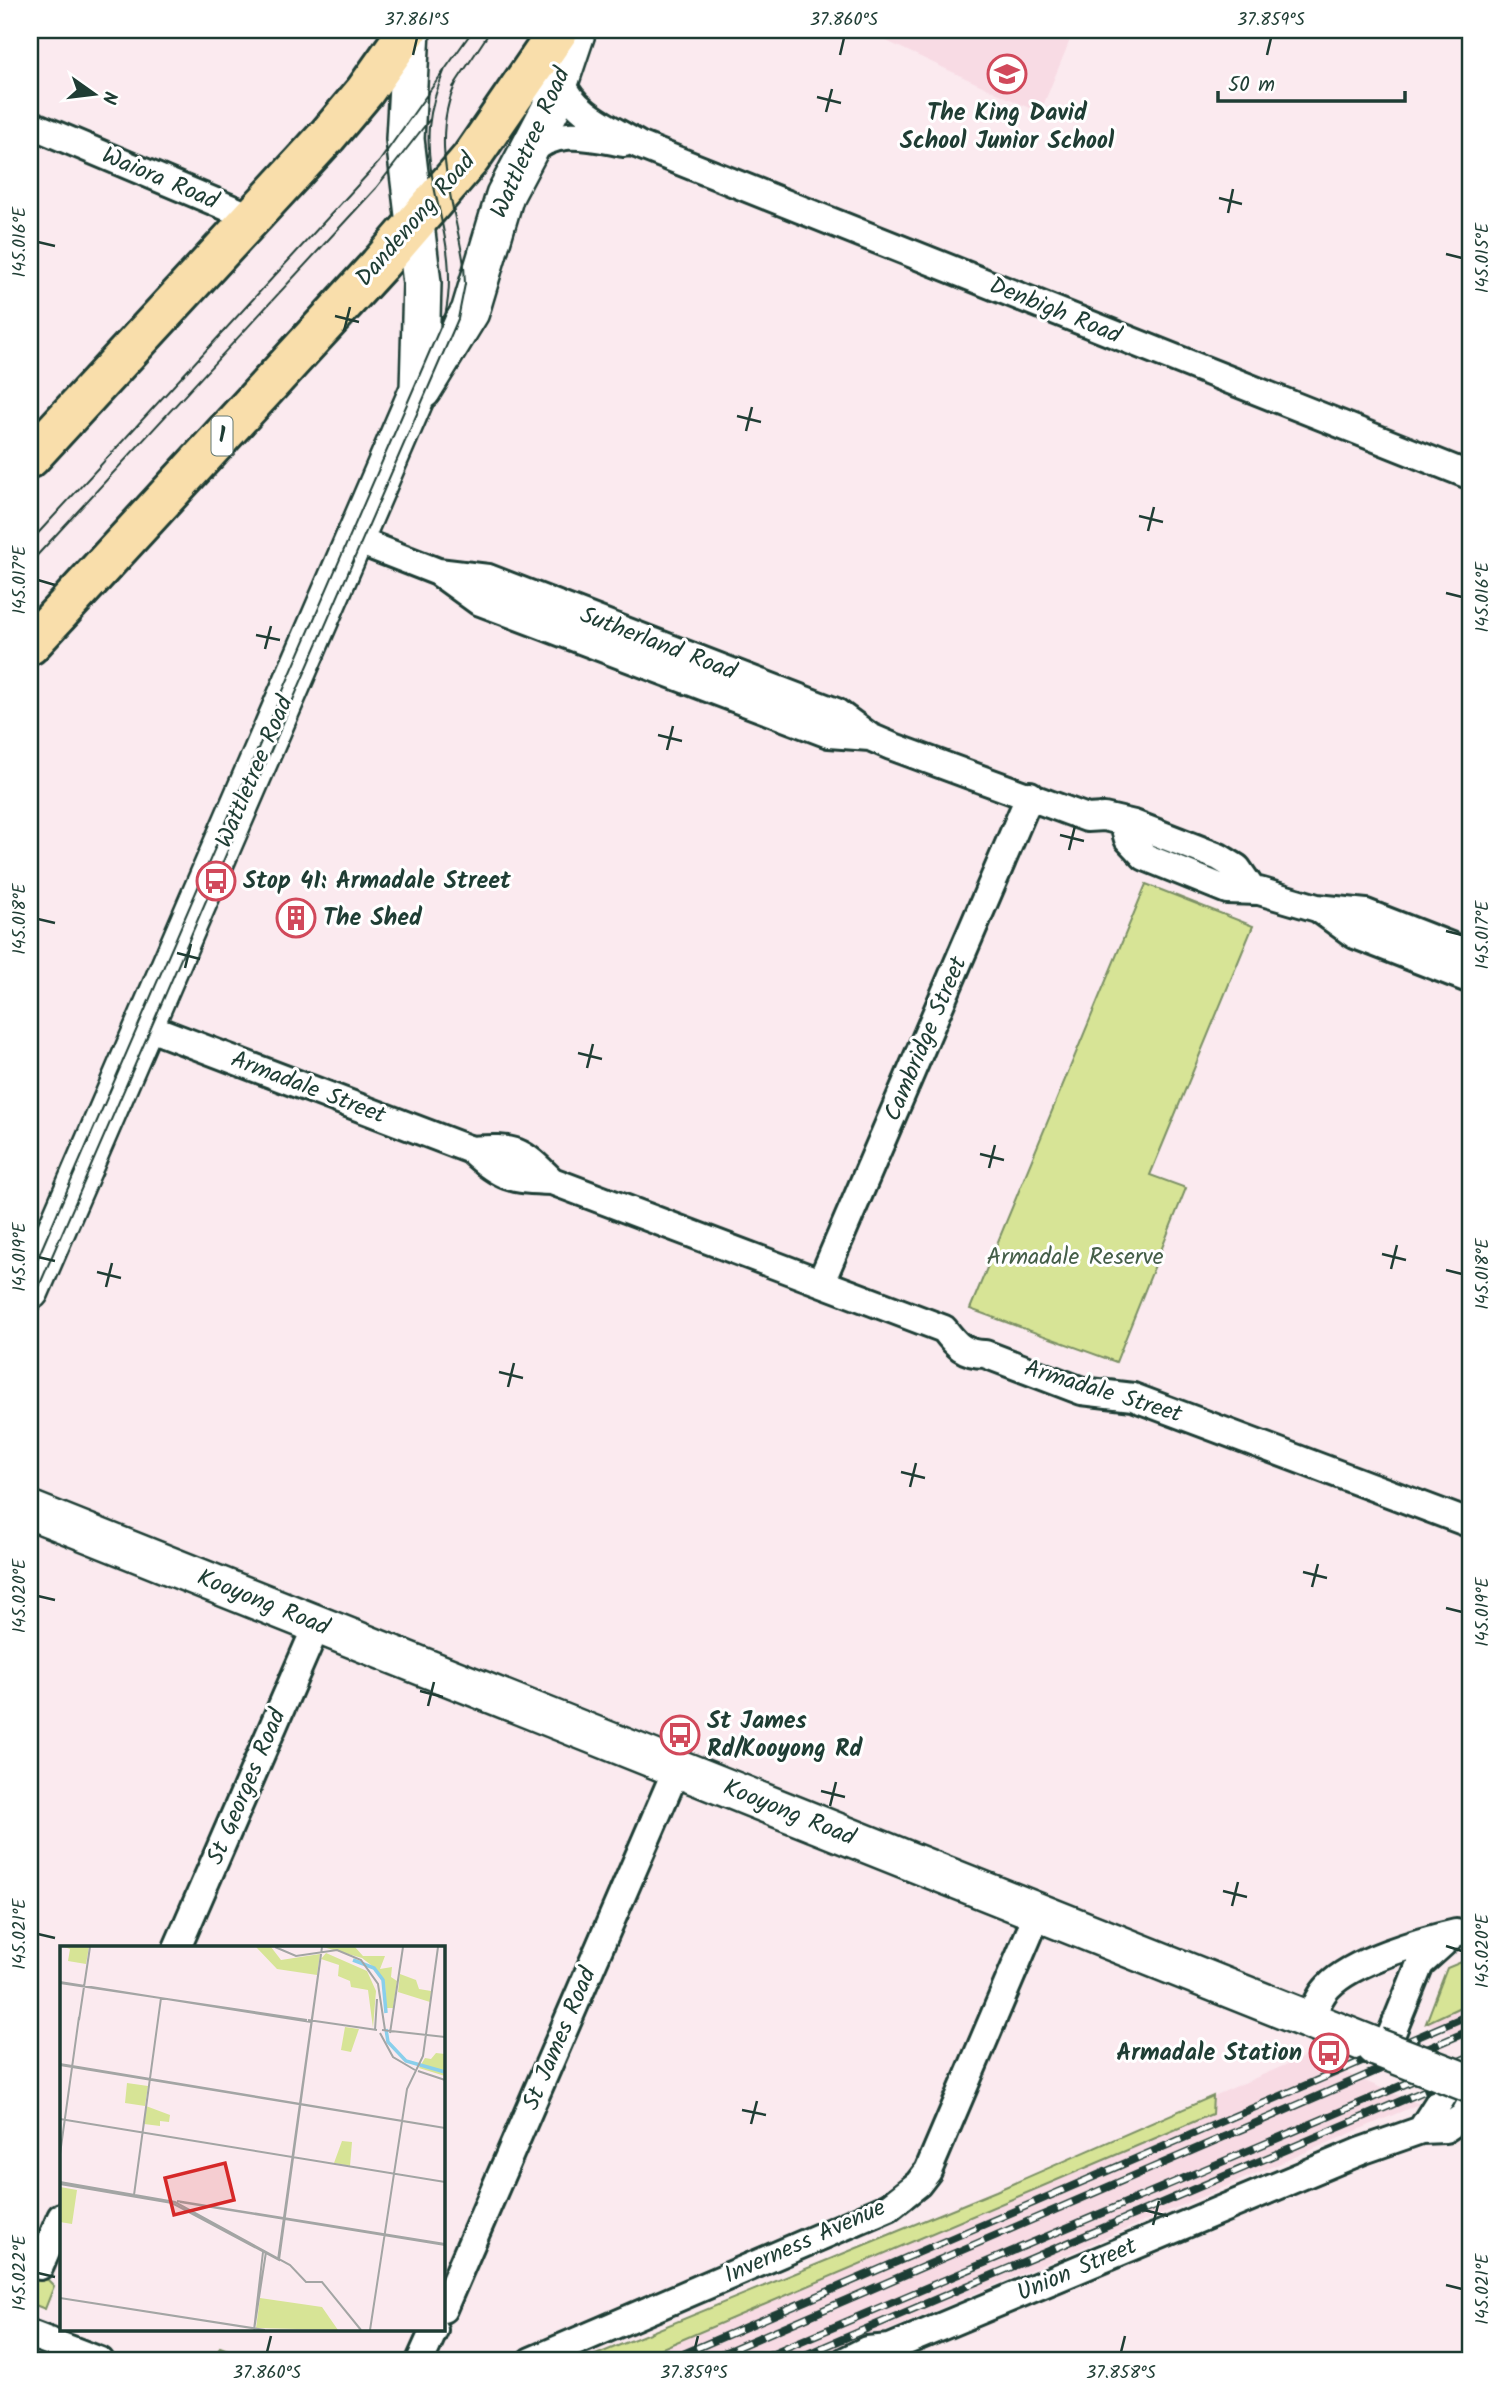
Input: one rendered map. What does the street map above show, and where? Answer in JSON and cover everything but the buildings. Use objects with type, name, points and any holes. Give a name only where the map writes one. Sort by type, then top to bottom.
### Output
[{"type":"highway","points":[[30,458],[357,101],[409,30]]},
{"type":"highway","name":"Dandenong Road","points":[[30,645],[471,158],[559,30]]},
{"type":"main road","name":"Wattletree Road","points":[[409,30],[404,129],[423,304],[421,375],[413,406]]},
{"type":"main road","name":"Wattletree Road","points":[[30,1291],[413,406],[470,312],[505,195],[546,117],[577,30]]},
{"type":"main road","name":"Kooyong Road","points":[[30,1510],[1038,1913],[1383,2046],[1462,2087]]},
{"type":"street","name":"Denbigh Road","points":[[561,80],[569,98],[579,108],[639,145],[1471,476]]},
{"type":"street","name":"Waiora Road","points":[[30,124],[251,217]]},
{"type":"street","name":"Denbigh Road","points":[[518,169],[535,148],[554,137],[582,135],[639,145]]},
{"type":"street","name":"Sutherland Road","points":[[356,540],[438,572],[488,578],[836,712],[870,737],[1087,818],[1104,817],[1123,822],[1131,844],[1150,859],[1227,890],[1253,891],[1317,908],[1366,913],[1471,954]]},
{"type":"street","name":"Cambridge Street","points":[[821,1282],[1030,795]]},
{"type":"street","name":"Sutherland Road","points":[[1317,908],[1355,935],[1471,980]]},
{"type":"street","name":"Armadale Street","points":[[145,1026],[471,1150],[494,1171],[515,1180],[552,1181],[944,1329],[957,1347],[974,1354],[985,1354],[1082,1391],[1133,1397],[1469,1525]]},
{"type":"street","name":"St Georges Road","points":[[178,1946],[317,1625]]},
{"type":"street","name":"St James Road","points":[[444,2307],[677,1768]]},
{"type":"street","name":"Inverness Avenue","points":[[531,2361],[889,2207],[905,2196],[928,2171],[1038,1913]]},
{"type":"street","points":[[1310,2020],[1322,1994],[1339,1976],[1414,1943],[1464,1930]]},
{"type":"street","points":[[1383,2046],[1420,1964],[1433,1949],[1464,1930]]},
{"type":"street","points":[[1421,2130],[1462,2087]]},
{"type":"street","name":"Union Street","points":[[845,2361],[867,2350],[883,2355],[1361,2151],[1421,2130],[1446,2129],[1454,2125],[1471,2104]]},
{"type":"street","points":[[40,2266],[60,2219]]},
{"type":"street","points":[[420,2361],[433,2332]]},
{"type":"street","points":[[30,2334],[100,2361]]},
{"type":"shaded area","name":"The King David School Junior School","points":[[863,30],[1058,30],[1072,35],[1040,113]]},
{"type":"shaded area","points":[[1471,2002],[1471,2041],[1426,2023]]},
{"type":"shaded area","points":[[1306,2056],[1419,2104],[817,2361],[581,2361],[996,2191]]},
{"type":"green space","name":"Armadale Reserve","points":[[1146,884],[1253,926],[1150,1175],[1186,1188],[1116,1362],[970,1309]]},
{"type":"green space","points":[[1471,1958],[1471,2002],[1426,2023],[1447,1968]]},
{"type":"green space","points":[[1213,2096],[1212,2114],[632,2361],[581,2361],[996,2191]]},
{"type":"green space","points":[[30,2275],[48,2280],[54,2286],[45,2309],[30,2303]]},
{"type":"green space","points":[[220,2347],[258,2361],[214,2361]]},
{"type":"tram line","points":[[30,542],[379,162],[473,30]]},
{"type":"tram line","points":[[453,87],[491,30]]},
{"type":"tram line","points":[[30,1276],[445,316],[449,265],[429,151],[431,112],[445,69]]},
{"type":"tram line","points":[[30,1307],[458,319],[465,284],[464,265],[444,149],[449,103],[457,81]]},
{"type":"tram line","points":[[30,563],[376,188],[430,119]]},
{"type":"railway","points":[[667,2361],[1471,2014]]},
{"type":"railway","points":[[705,2361],[1471,2030]]},
{"type":"railway","points":[[754,2361],[1471,2056]]},
{"type":"railway","points":[[791,2361],[1471,2071]]},
{"type":"place","name":"The King David School Junior School","points":[[1007,74]]},
{"type":"place","name":"Stop 41: Armadale Street","points":[[216,881]]},
{"type":"place","name":"The Shed","points":[[296,918]]},
{"type":"place","name":"St James Rd/Kooyong Rd","points":[[680,1735]]},
{"type":"place","name":"Armadale Station","points":[[1329,2053]]}]
